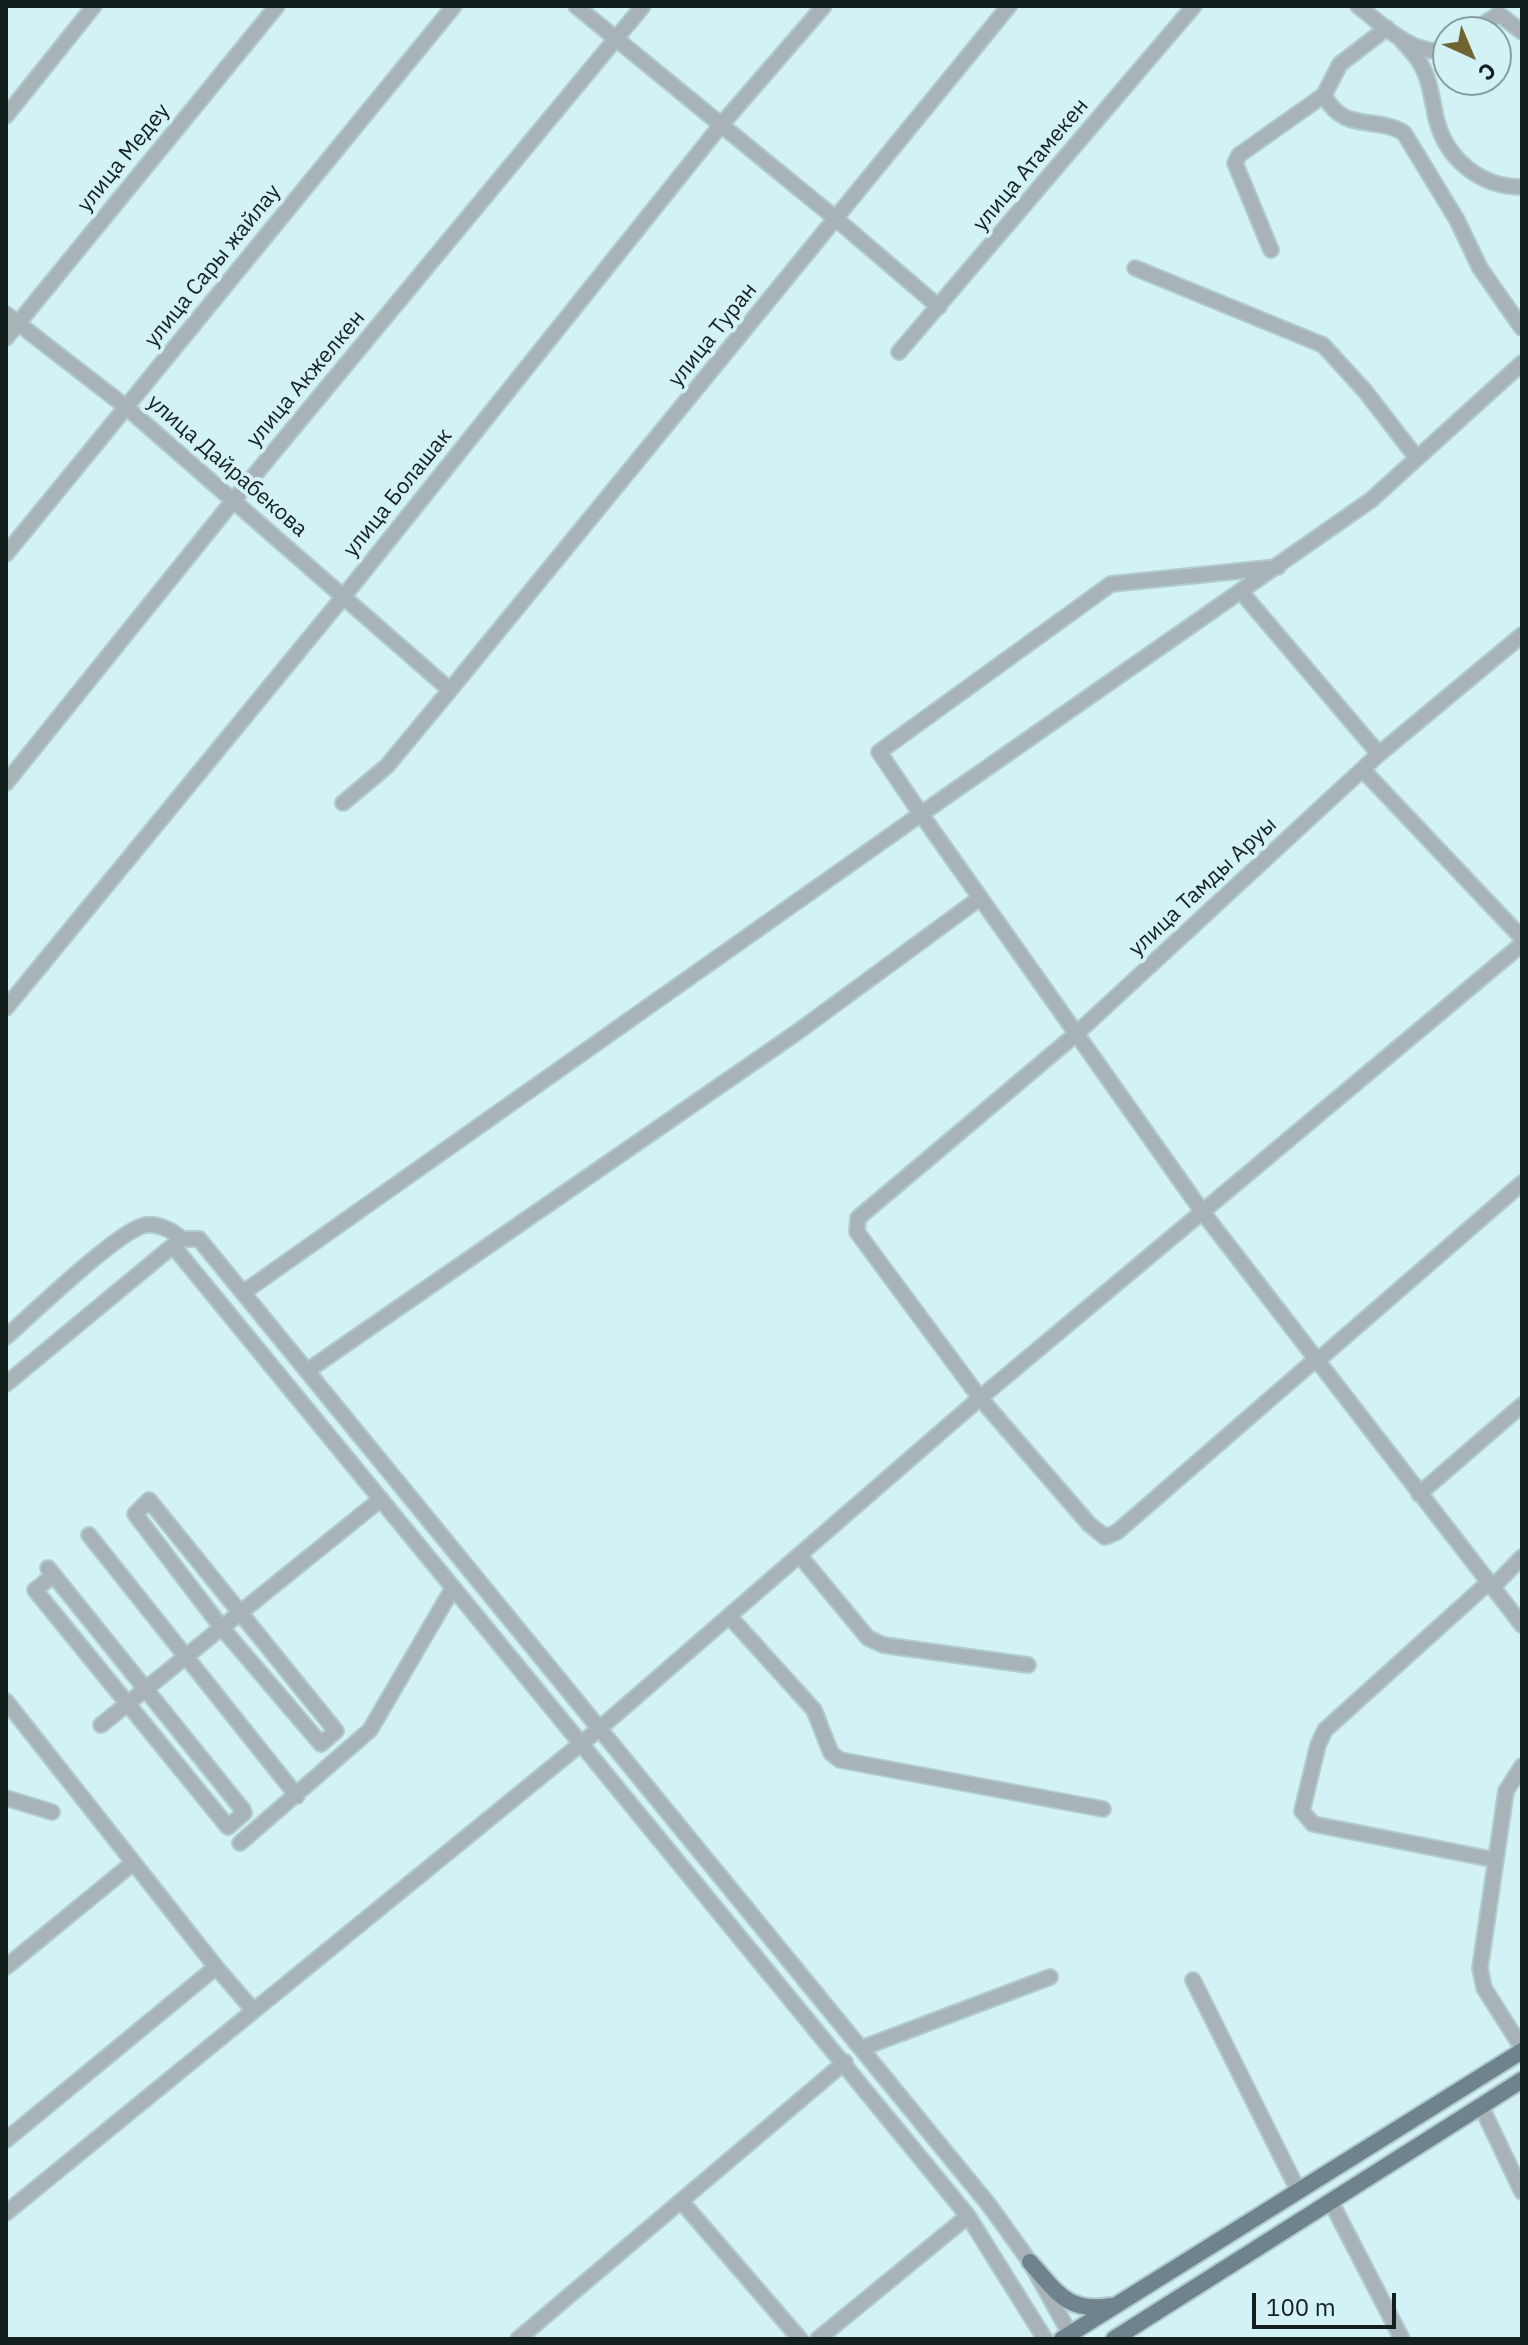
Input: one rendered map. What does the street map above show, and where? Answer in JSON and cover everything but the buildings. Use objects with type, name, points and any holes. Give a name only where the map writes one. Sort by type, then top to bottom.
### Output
[{"type":"main road","points":[[1068,2337],[1522,2050]]},
{"type":"main road","points":[[1114,2339],[1522,2080]]},
{"type":"main road","points":[[1030,2262],[1065,2300],[1081,2308],[1121,2305]]},
{"type":"main road","points":[[1127,2339],[1154,2315]]},
{"type":"street","points":[[6,116],[94,6]]},
{"type":"street","name":"улица Медеу","points":[[6,338],[12,318],[277,6]]},
{"type":"street","name":"улица Сары жайлау","points":[[6,554],[454,6]]},
{"type":"street","points":[[576,6],[939,307]]},
{"type":"street","name":"улица Акжелкен","points":[[6,783],[233,501],[643,6]]},
{"type":"street","name":"улица Болашак","points":[[6,1008],[344,596],[721,125],[824,6]]},
{"type":"street","name":"улица Туран","points":[[343,803],[387,766],[1009,6]]},
{"type":"street","name":"улица Атамекен","points":[[899,352],[1194,6]]},
{"type":"street","points":[[1358,6],[1400,38],[1424,50],[1432,50]]},
{"type":"street","points":[[1271,250],[1235,163],[1239,155],[1324,95],[1340,64],[1387,28]]},
{"type":"street","points":[[1400,38],[1421,64],[1437,122],[1455,157],[1477,178],[1500,187],[1522,187]]},
{"type":"street","points":[[1324,95],[1329,106],[1354,122],[1396,128],[1404,133],[1457,220],[1480,268],[1522,328]]},
{"type":"street","points":[[1135,268],[1323,345],[1365,391],[1416,457]]},
{"type":"street","name":"улица Дайрабекова","points":[[12,318],[126,407],[450,690]]},
{"type":"street","points":[[244,1292],[1371,500],[1522,363]]},
{"type":"street","points":[[1278,567],[1111,584],[879,752],[1204,1214],[1522,1625]]},
{"type":"street","points":[[1242,593],[1379,754]]},
{"type":"street","name":"улица Тамды Аруы","points":[[1317,1360],[1117,1532],[1105,1537],[1089,1524],[980,1398],[857,1232],[858,1218],[914,1174],[1076,1034],[1379,754],[1522,635]]},
{"type":"street","points":[[6,2213],[617,1714],[980,1398],[1520,948],[1363,770]]},
{"type":"street","points":[[307,1371],[796,1033],[980,898]]},
{"type":"street","points":[[1317,1360],[1522,1183]]},
{"type":"street","points":[[6,1337],[118,1241],[143,1225],[162,1228],[968,2216],[1045,2339]]},
{"type":"street","points":[[6,1384],[177,1243],[199,1239],[862,2048],[1030,2262],[1068,2337]]},
{"type":"street","points":[[1419,1494],[1522,1405]]},
{"type":"street","points":[[101,1725],[381,1499]]},
{"type":"street","points":[[149,1500],[336,1732],[318,1743],[222,1628],[135,1514],[149,1500]]},
{"type":"street","points":[[89,1535],[297,1796]]},
{"type":"street","points":[[800,1556],[868,1638],[883,1645],[1028,1665]]},
{"type":"street","points":[[1496,1860],[1313,1824],[1302,1811],[1318,1745],[1325,1730],[1522,1557]]},
{"type":"street","points":[[51,1571],[147,1689],[243,1810],[244,1813],[228,1827],[35,1590],[51,1571]]},
{"type":"street","points":[[240,1843],[370,1730],[453,1588]]},
{"type":"street","points":[[730,1617],[814,1710],[831,1753],[849,1765],[1103,1809]]},
{"type":"street","points":[[6,1701],[253,2010]]},
{"type":"street","points":[[586,1712],[597,1717],[617,1714]]},
{"type":"street","points":[[613,1747],[611,1728],[617,1714]]},
{"type":"street","points":[[1522,1766],[1506,1791],[1481,1978],[1522,2050]]},
{"type":"street","points":[[6,1798],[52,1812]]},
{"type":"street","points":[[6,1967],[133,1863]]},
{"type":"street","points":[[6,2140],[216,1967]]},
{"type":"street","points":[[862,2048],[1050,1977]]},
{"type":"street","points":[[1193,1980],[1299,2192]]},
{"type":"street","points":[[518,2339],[845,2062]]},
{"type":"street","points":[[1481,2106],[1522,2192]]},
{"type":"street","points":[[681,2201],[800,2339]]},
{"type":"street","points":[[1331,2202],[1402,2339]]},
{"type":"street","points":[[818,2339],[968,2216]]}]
